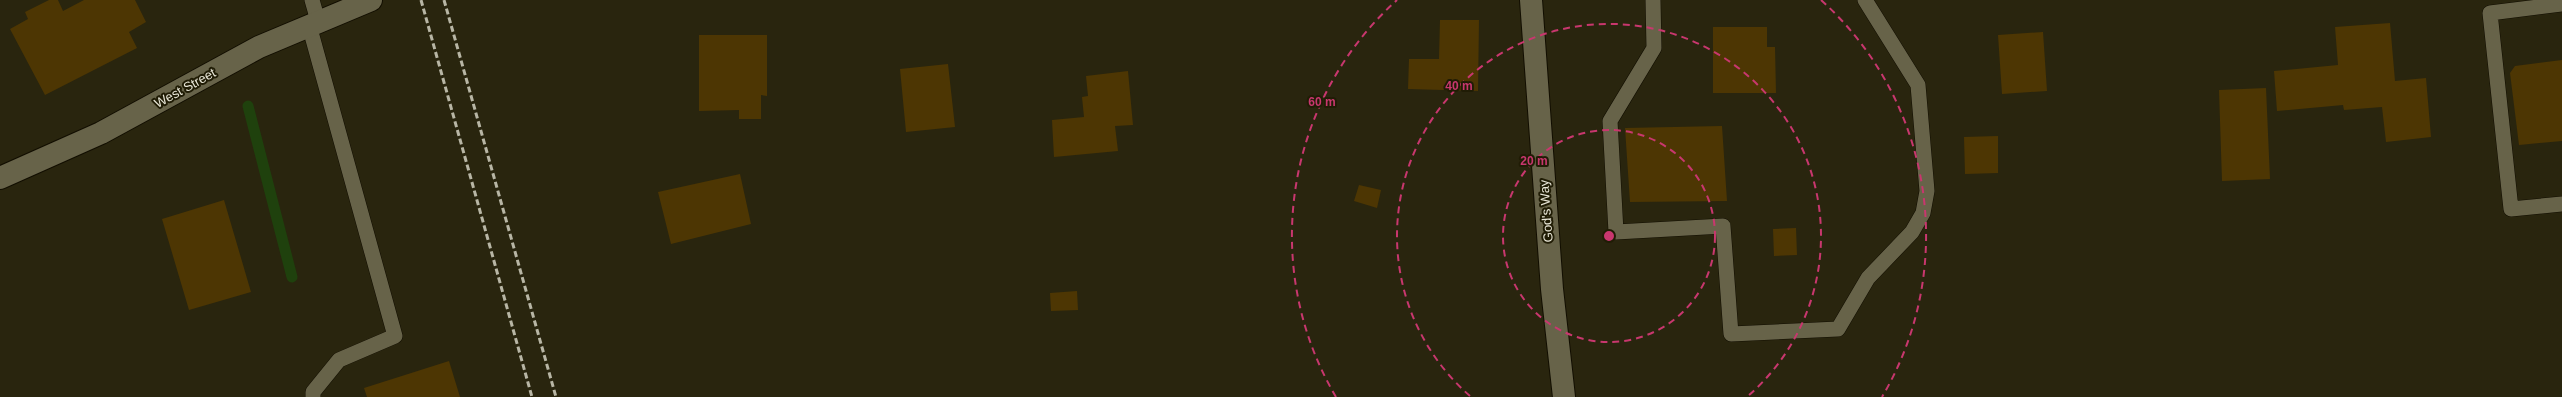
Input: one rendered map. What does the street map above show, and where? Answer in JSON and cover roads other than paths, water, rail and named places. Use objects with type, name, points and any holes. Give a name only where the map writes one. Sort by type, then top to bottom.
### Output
[{"type":"main road","name":"West Street","points":[[0,178],[101,134],[259,47],[371,0]]},
{"type":"main road","name":"God's Way","points":[[1530,0],[1552,289],[1564,397]]},
{"type":"lane","points":[[312,0],[314,23],[395,336],[340,360],[313,392],[312,397]]},
{"type":"lane","points":[[1653,0],[1654,48],[1610,121],[1616,232],[1723,226],[1731,334],[1838,329],[1868,278],[1912,232],[1923,213],[1927,192],[1918,85],[1865,0]]},
{"type":"lane","points":[[2562,4],[2490,13],[2511,209],[2562,204]]},
{"type":"waterway","points":[[248,106],[292,277]]},
{"type":"railway","points":[[421,0],[532,397]]},
{"type":"railway","points":[[444,0],[556,397]]}]
